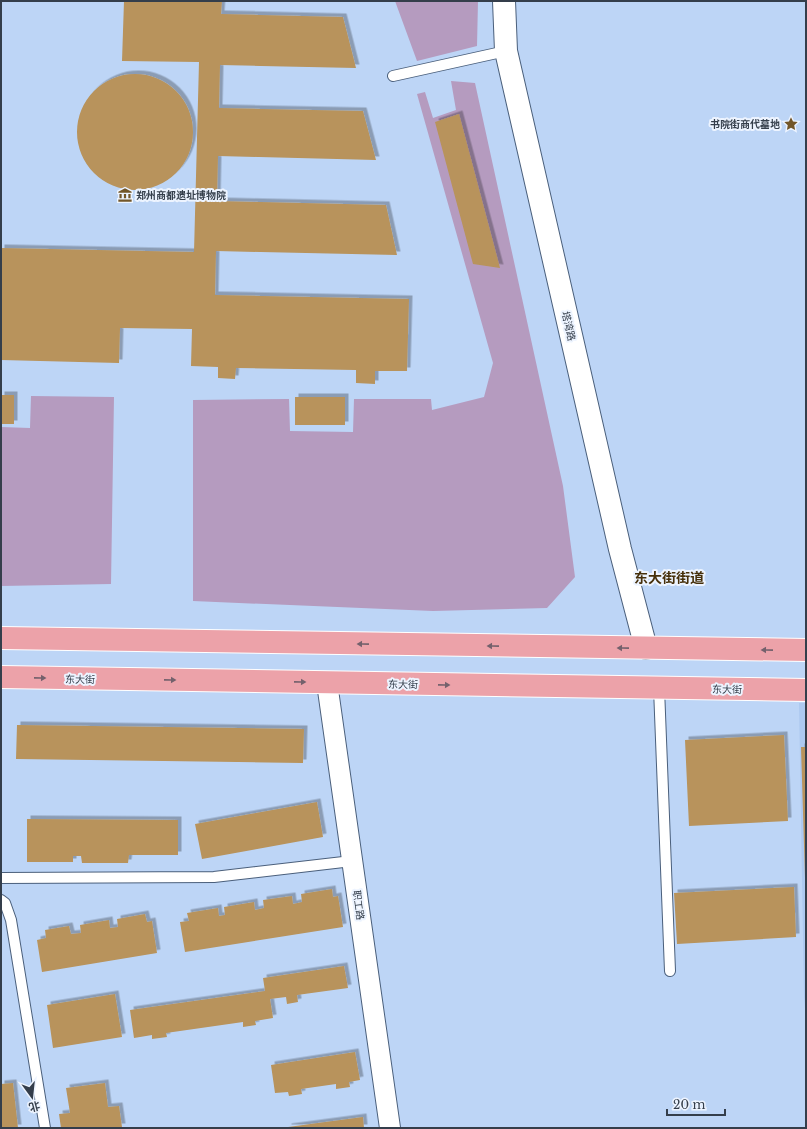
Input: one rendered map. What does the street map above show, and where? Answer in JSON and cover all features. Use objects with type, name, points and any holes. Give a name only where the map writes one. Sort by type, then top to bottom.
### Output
[{"type":"main road","points":[[1,638],[806,650]]},
{"type":"main road","name":"东大街","points":[[1,677],[806,690]]},
{"type":"street","name":"塔湾路","points":[[504,1],[506,52],[620,549],[646,648]]},
{"type":"street","name":"职工路","points":[[327,683],[390,1128]]},
{"type":"lane","points":[[393,76],[506,52]]},
{"type":"lane","points":[[659,688],[670,971]]},
{"type":"lane","points":[[1,878],[214,877],[352,861]]},
{"type":"lane","points":[[1,900],[5,903],[11,920],[45,1128]]},
{"type":"shaded area","points":[[395,1],[478,1],[477,46],[417,61]]},
{"type":"shaded area","points":[[451,81],[475,83],[563,486],[575,577],[547,608],[433,611],[193,601],[193,400],[289,399],[290,431],[353,432],[354,399],[431,399],[432,410],[484,397],[493,363],[417,94],[425,92],[433,118],[456,110]]},
{"type":"shaded area","points":[[31,396],[114,397],[111,584],[1,586],[1,427],[30,428]]},
{"type":"shaded area","points":[[799,703],[806,703],[806,1022],[804,996]]},
{"type":"building","points":[[124,1],[222,1],[221,14],[343,17],[356,68],[220,65],[219,108],[363,111],[376,160],[218,156],[217,201],[386,205],[397,255],[216,251],[215,295],[409,299],[407,371],[375,371],[375,384],[356,383],[356,370],[236,368],[235,379],[218,378],[218,367],[191,366],[192,329],[120,328],[119,363],[1,360],[1,248],[194,252],[199,62],[122,61]]},
{"type":"building","points":[[135,74],[157,79],[176,91],[188,110],[193,132],[188,154],[176,173],[157,185],[135,190],[113,185],[94,173],[82,154],[77,132],[82,110],[94,91],[113,79]]},
{"type":"building","points":[[459,114],[500,268],[473,264],[435,122]]},
{"type":"building","points":[[1,395],[14,395],[14,424],[1,424]]},
{"type":"building","points":[[295,397],[345,397],[345,425],[295,425]]},
{"type":"building","points":[[17,725],[304,729],[303,763],[16,759]]},
{"type":"building","points":[[784,735],[788,821],[689,826],[685,740]]},
{"type":"building","points":[[801,747],[806,747],[806,878],[805,878]]},
{"type":"building","points":[[317,802],[323,837],[202,859],[195,824]]},
{"type":"building","points":[[27,819],[178,820],[178,855],[129,855],[128,863],[82,863],[81,856],[73,856],[73,862],[27,862]]},
{"type":"building","points":[[794,887],[796,937],[677,944],[674,893]]},
{"type":"building","points":[[332,889],[333,897],[338,896],[343,927],[185,952],[180,922],[189,921],[187,913],[218,908],[219,916],[225,915],[224,907],[254,902],[255,910],[264,908],[263,900],[292,896],[293,904],[302,902],[301,894]]},
{"type":"building","points":[[145,914],[147,922],[152,921],[157,953],[42,972],[37,940],[46,938],[45,930],[69,926],[71,934],[81,933],[80,925],[109,920],[110,928],[118,927],[117,919]]},
{"type":"building","points":[[344,966],[348,988],[297,995],[298,1002],[287,1004],[286,997],[270,999],[273,1018],[255,1021],[256,1025],[243,1027],[243,1022],[166,1033],[167,1037],[152,1039],[152,1035],[134,1038],[130,1010],[265,991],[263,978]]},
{"type":"building","points":[[115,994],[122,1037],[53,1048],[47,1005]]},
{"type":"building","points":[[355,1052],[360,1080],[349,1082],[350,1087],[336,1089],[336,1084],[301,1089],[302,1094],[289,1096],[288,1092],[275,1093],[271,1065]]},
{"type":"building","points":[[13,1083],[18,1128],[1,1128],[1,1084]]},
{"type":"building","points":[[105,1083],[108,1107],[119,1106],[122,1127],[61,1128],[59,1114],[70,1113],[66,1088]]},
{"type":"building","points":[[363,1117],[364,1128],[288,1128],[288,1127]]},
{"type":"place","name":"书院街商代墓地","points":[[791,124]]},
{"type":"place","name":"郑州商都遗址博物院","points":[[125,195]]},
{"type":"district","name":"东大街街道","points":[[669,578]]}]
